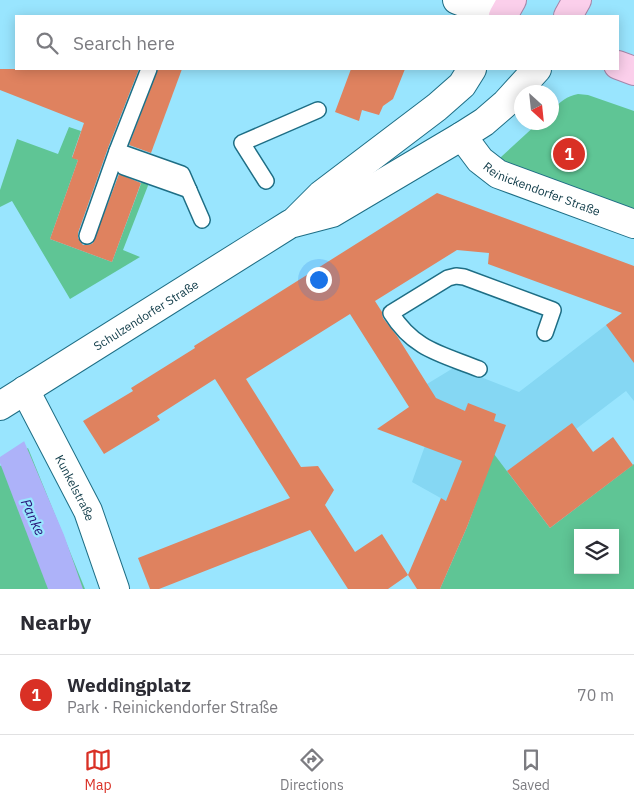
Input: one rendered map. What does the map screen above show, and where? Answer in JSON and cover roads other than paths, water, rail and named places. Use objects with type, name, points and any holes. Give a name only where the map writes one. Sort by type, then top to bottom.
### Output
[{"type":"main road","points":[[504,15],[512,0]]},
{"type":"main road","points":[[569,15],[577,0]]},
{"type":"main road","points":[[619,66],[634,71]]},
{"type":"street","points":[[457,0],[496,15]]},
{"type":"street","name":"Schulzendorfer Straße","points":[[11,398],[293,223],[321,195],[437,107],[462,85],[471,70]]},
{"type":"street","name":"Schulzendorfer Straße","points":[[293,223],[332,213],[462,136],[484,122],[506,103],[537,70]]},
{"type":"street","name":"Reinickendorfer Straße","points":[[462,136],[480,160],[498,174],[634,224]]},
{"type":"street","name":"Kunkelstraße","points":[[11,398],[88,510],[115,589]]},
{"type":"lane","points":[[87,236],[149,70]]},
{"type":"lane","points":[[266,180],[242,143],[318,110]]},
{"type":"lane","points":[[117,151],[182,174],[202,220]]},
{"type":"lane","points":[[124,167],[190,190]]},
{"type":"lane","points":[[479,369],[420,345],[408,336],[391,313],[439,283],[456,276],[464,277],[552,310],[545,333]]},
{"type":"water","name":"Panke","points":[[0,398],[24,441],[64,535],[83,589],[48,589],[0,463]]},
{"type":"place","name":"Weddingplatz","points":[[569,154]]}]
